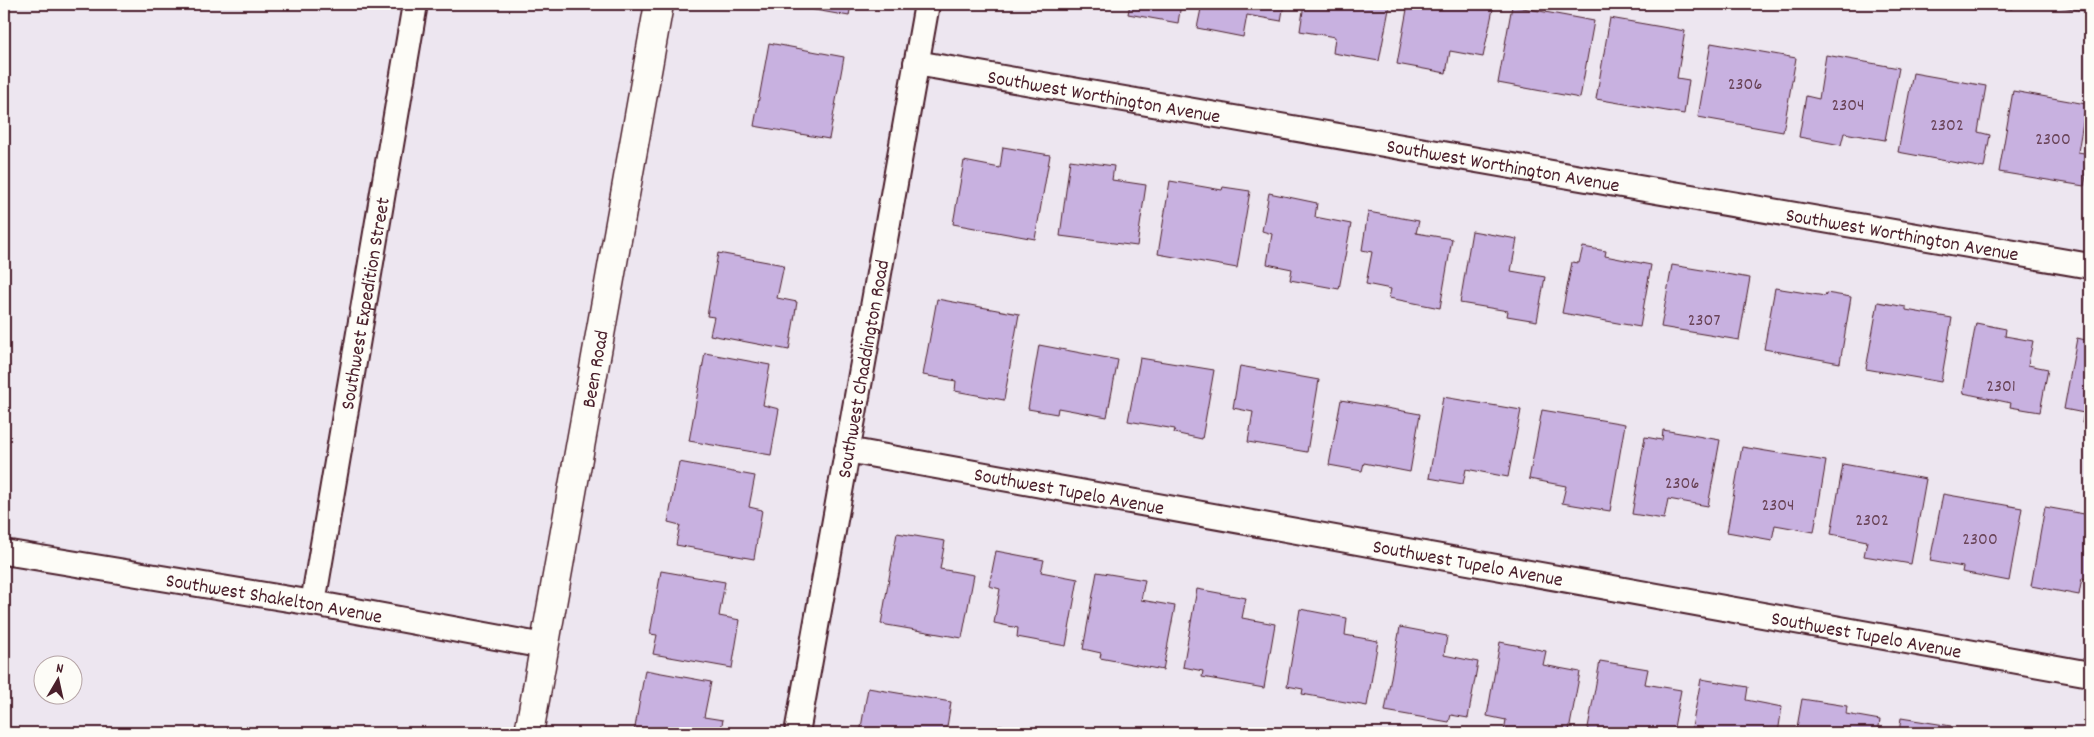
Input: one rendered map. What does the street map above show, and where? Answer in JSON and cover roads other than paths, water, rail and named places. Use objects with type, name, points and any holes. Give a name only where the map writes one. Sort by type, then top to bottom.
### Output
[{"type":"street","name":"Southwest Expedition Street","points":[[313,604],[415,4]]},
{"type":"street","name":"Been Road","points":[[529,733],[659,4]]},
{"type":"street","name":"Southwest Chaddington Road","points":[[797,733],[927,4]]},
{"type":"street","name":"Southwest Worthington Avenue","points":[[916,63],[2090,266]]},
{"type":"street","name":"Southwest Tupelo Avenue","points":[[847,450],[2090,674]]},
{"type":"street","name":"Southwest Shakelton Avenue","points":[[4,552],[313,604],[544,646]]}]
